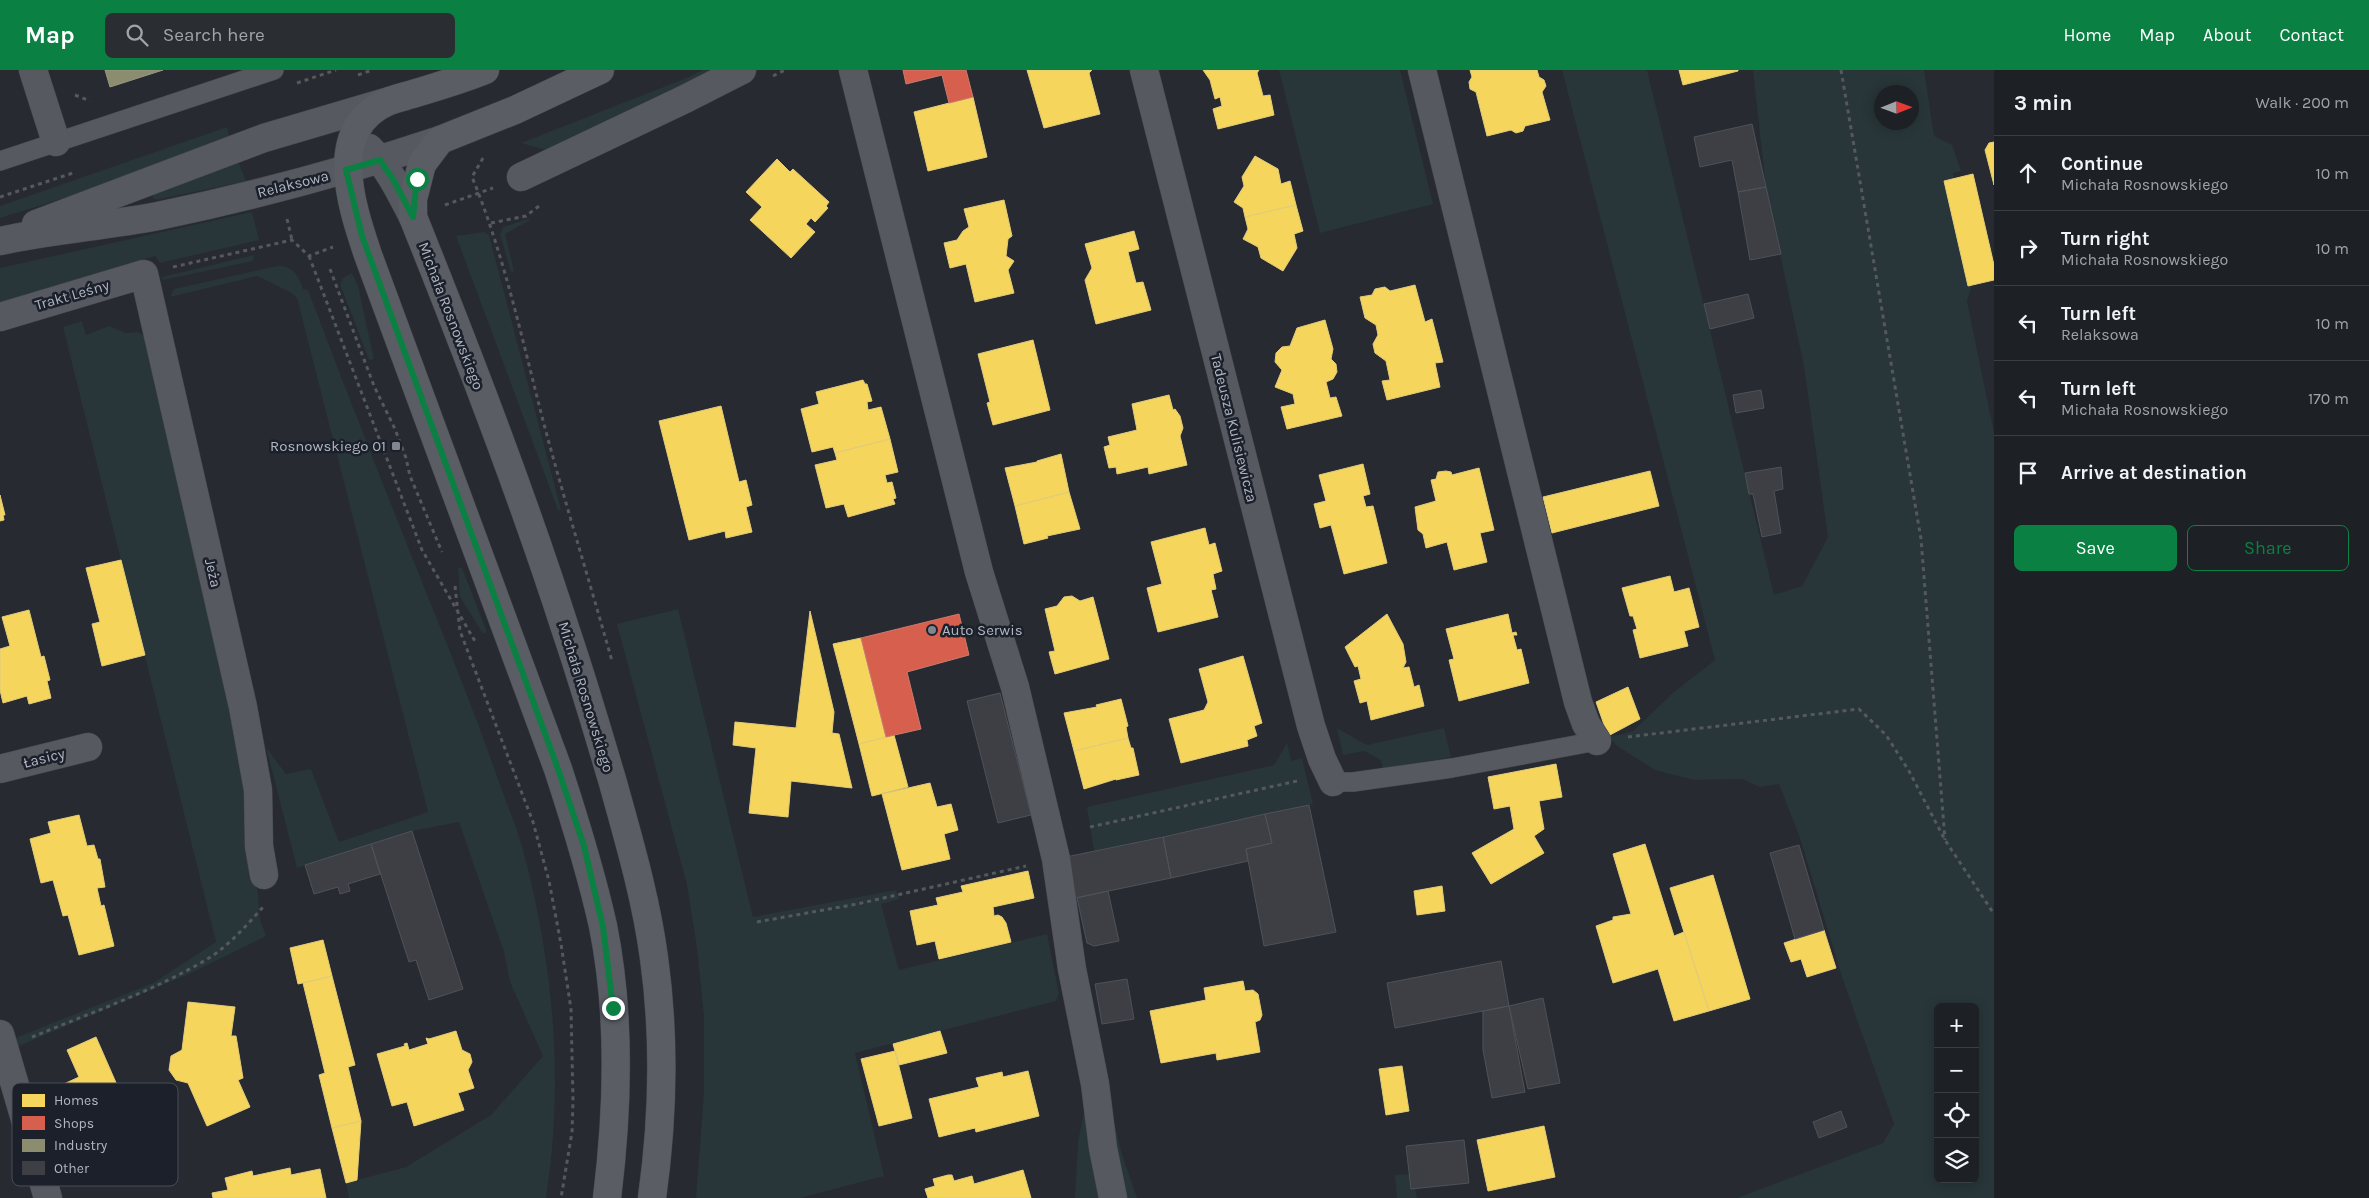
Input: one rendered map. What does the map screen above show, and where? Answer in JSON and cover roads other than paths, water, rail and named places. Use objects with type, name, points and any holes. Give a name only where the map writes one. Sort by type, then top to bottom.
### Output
[{"type":"street","points":[[33,70],[56,142]]},
{"type":"street","name":"Relaksowa","points":[[0,239],[145,182],[302,126],[386,102],[485,70]]},
{"type":"street","name":"Relaksowa","points":[[0,239],[159,216],[346,170],[440,140],[515,110],[600,70]]},
{"type":"street","points":[[521,177],[742,70]]},
{"type":"street","points":[[853,70],[979,572],[1015,686],[1056,859],[1072,969],[1095,1084],[1103,1148],[1113,1198]]},
{"type":"street","name":"Tadeusza Kulisiewicza","points":[[1144,70],[1306,707],[1316,743],[1331,778]]},
{"type":"street","points":[[1422,70],[1578,702],[1586,724],[1597,741]]},
{"type":"street","points":[[386,102],[369,115],[353,137],[346,170],[365,246],[558,769],[584,846],[603,927],[613,1008],[615,1086],[612,1155],[607,1198]]},
{"type":"street","name":"Michała Rosnowskiego","points":[[302,126],[337,132],[353,137],[369,148],[380,160],[394,181],[413,217],[486,404],[540,551],[584,684],[642,891],[654,958],[661,1028],[661,1095],[652,1198]]},
{"type":"street","name":"Michała Rosnowskiego","points":[[413,217],[413,199],[422,164],[440,140]]},
{"type":"street","name":"Trakt Leśny","points":[[0,316],[144,274]]},
{"type":"street","name":"Jeża","points":[[144,274],[243,707],[258,790],[259,846],[266,888]]},
{"type":"street","name":"Łasicy","points":[[0,769],[88,747]]},
{"type":"street","points":[[2,1041],[14,1083]]},
{"type":"street","points":[[44,1186],[48,1198]]},
{"type":"lane","points":[[0,161],[274,70]]},
{"type":"lane","points":[[1331,778],[1353,782],[1452,768],[1597,741]]},
{"type":"place","name":"Rosnowskiego 01","points":[[396,446]]},
{"type":"place","name":"Auto Serwis","points":[[932,630]]}]
